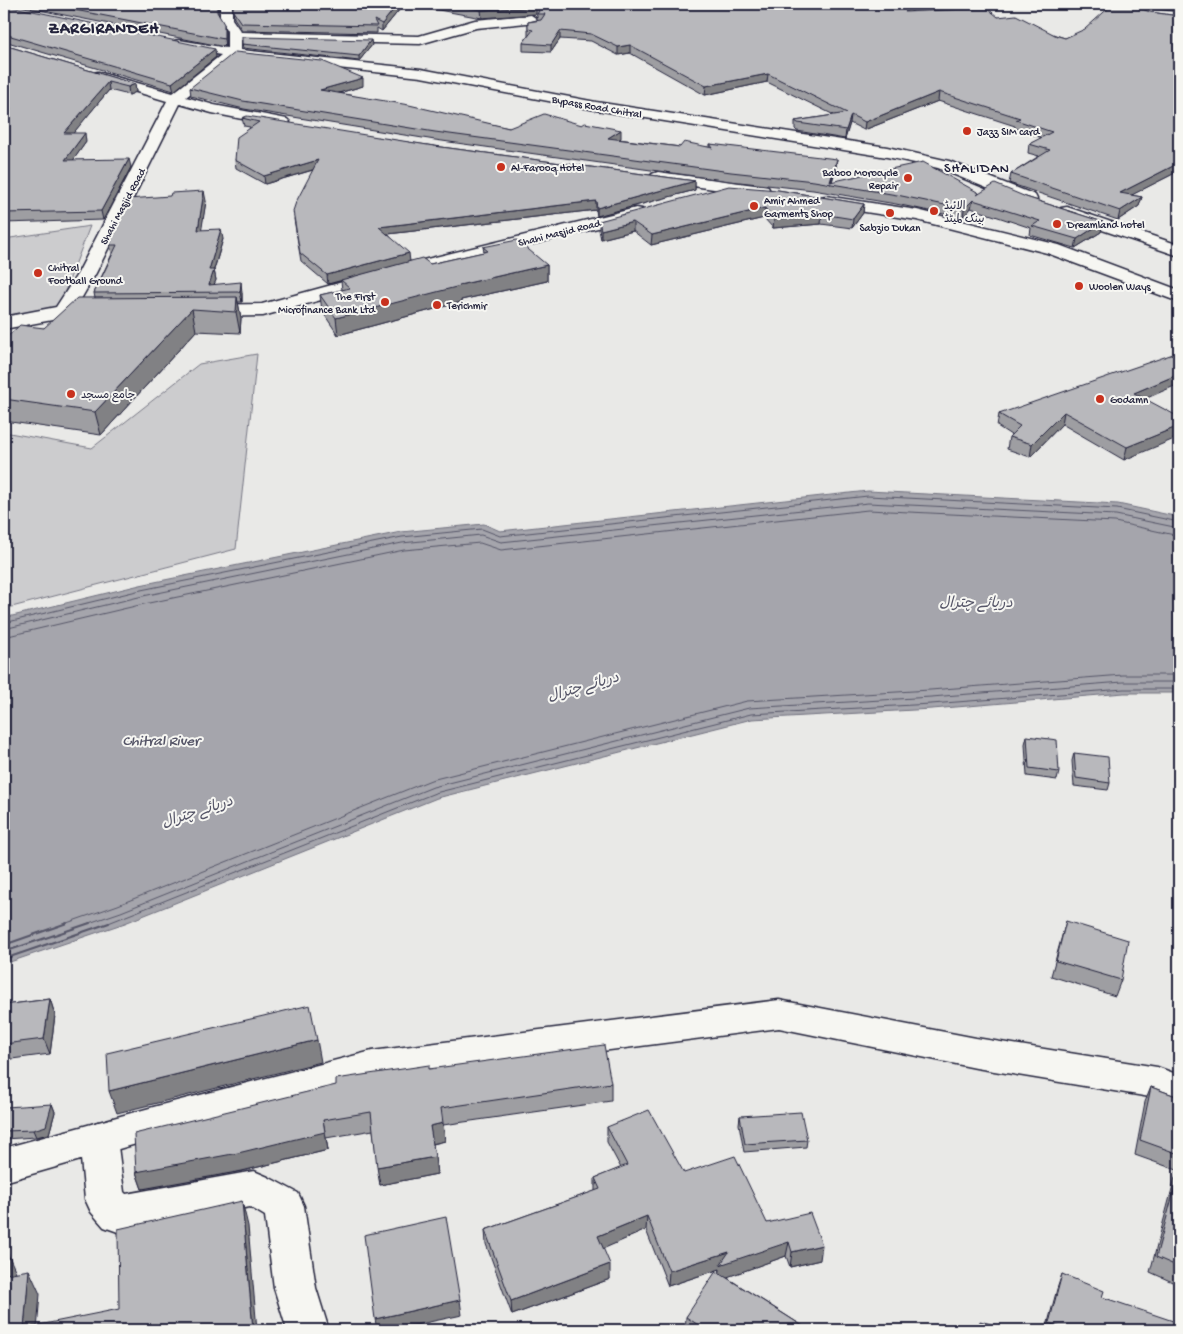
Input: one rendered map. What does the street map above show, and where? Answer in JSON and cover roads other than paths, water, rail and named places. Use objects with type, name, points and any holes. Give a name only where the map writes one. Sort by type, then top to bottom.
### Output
[{"type":"main road","points":[[176,98],[222,60],[234,53],[234,31],[226,19],[226,4]]},
{"type":"main road","points":[[234,36],[420,40],[475,24],[531,19]]},
{"type":"main road","name":"Bypass Road Chitral","points":[[166,42],[234,53],[421,73],[596,106],[887,152],[943,164],[1045,205],[1141,236],[1179,251]]},
{"type":"main road","points":[[84,71],[236,115],[301,126]]},
{"type":"main road","name":"Shahi Masjid Road","points":[[63,312],[87,273],[176,98]]},
{"type":"main road","points":[[647,176],[730,188],[777,192]]},
{"type":"main road","points":[[683,200],[730,188]]},
{"type":"main road","points":[[813,199],[917,215],[1045,247],[1179,296]]},
{"type":"main road","name":"Shahi Masjid Road","points":[[183,311],[263,310],[434,263],[655,208]]},
{"type":"main road","points":[[4,323],[63,312],[116,311]]},
{"type":"main road","points":[[4,1165],[372,1066],[779,1014],[976,1053],[1156,1084],[1179,1091]]},
{"type":"main road","points":[[98,1139],[105,1199],[118,1214],[254,1189],[284,1206],[295,1288],[308,1330]]},
{"type":"water","name":"Chitral River","points":[[868,491],[1118,504],[1179,517],[1179,693],[1124,693],[932,709],[752,719],[437,798],[125,923],[4,964],[4,618],[140,585],[401,532],[484,524],[500,531]]},
{"type":"place","name":"Jazz SIM card","points":[[967,131]]},
{"type":"place","name":"Al-Farooq Hotel","points":[[501,167]]},
{"type":"place","name":"Baboo Morocycle Repair","points":[[908,178]]},
{"type":"place","name":"Amir Ahmed Garments Shop","points":[[754,206]]},
{"type":"place","name":"الائیڈ بینک لمیٹڈ","points":[[934,211]]},
{"type":"place","name":"Sabzio Dukan","points":[[890,213]]},
{"type":"place","name":"Dreamland hotel","points":[[1057,224]]},
{"type":"place","name":"Chitral Football Ground","points":[[38,273]]},
{"type":"place","name":"Woolen Ways","points":[[1079,286]]},
{"type":"place","name":"The FIrst Microfinance Bank Ltd","points":[[385,302]]},
{"type":"place","name":"Terichmir","points":[[437,305]]},
{"type":"place","name":"جامع مسجد","points":[[71,394]]},
{"type":"place","name":"Godamn","points":[[1100,399]]},
{"type":"district","name":"ZARGIRANDEH","points":[[104,27]]},
{"type":"district","name":"SHALIDAN","points":[[977,167]]},
{"type":"water label","name":"دریائے چترال","points":[[976,602]]},
{"type":"water label","name":"دریائے چترال","points":[[583,686]]},
{"type":"water label","name":"دریائے چترال","points":[[197,811]]}]
